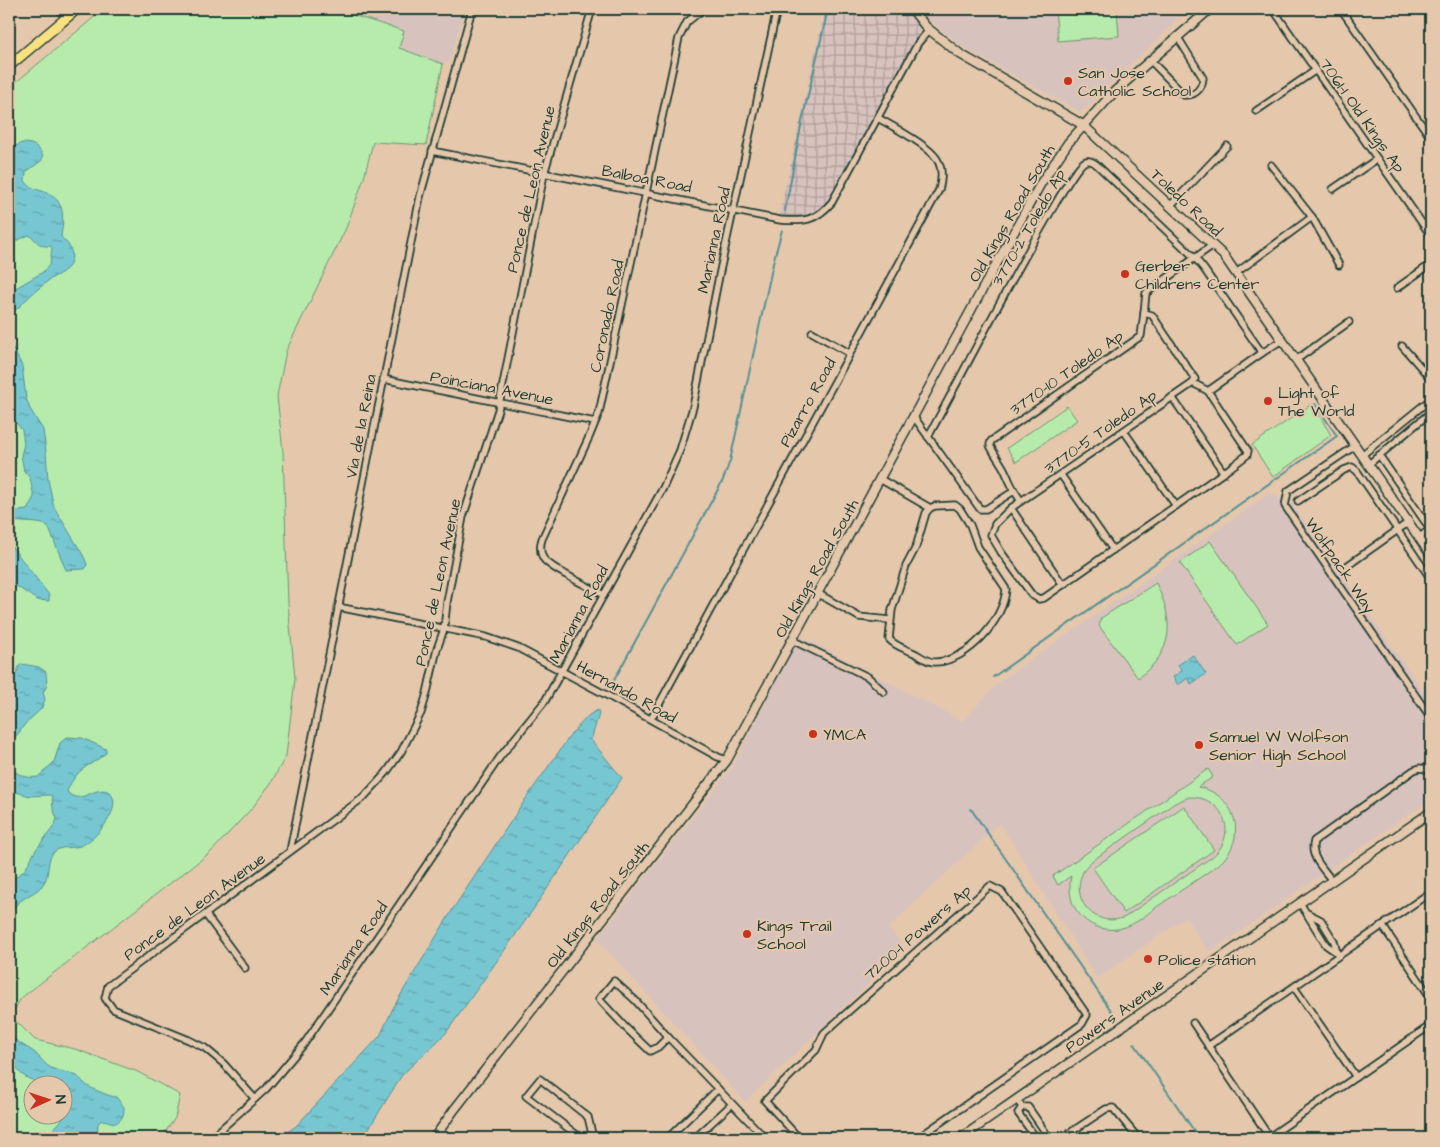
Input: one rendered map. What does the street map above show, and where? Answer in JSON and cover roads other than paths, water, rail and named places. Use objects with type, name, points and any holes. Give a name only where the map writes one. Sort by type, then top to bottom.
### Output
[{"type":"main road","points":[[9,66],[77,9]]},
{"type":"street","points":[[58,9],[66,18]]},
{"type":"street","name":"Via de la Reina","points":[[290,852],[420,197],[472,9]]},
{"type":"street","name":"Ponce de Leon Avenue","points":[[255,1099],[224,1064],[204,1048],[113,1009],[105,998],[108,986],[364,797],[391,766],[405,745],[421,713],[444,629],[447,602],[460,534],[499,403],[544,174],[592,9]]},
{"type":"street","name":"Coronado Road","points":[[604,595],[551,566],[542,557],[540,546],[595,422],[603,398],[679,38],[687,22],[703,9]]},
{"type":"street","name":"Marianna Road","points":[[211,1138],[283,1071],[304,1044],[450,828],[500,757],[545,701],[663,488],[684,438],[693,407],[777,9]]},
{"type":"street","name":"Toledo Road","points":[[912,9],[929,30],[960,54],[1083,125],[1224,256],[1431,555]]},
{"type":"street","name":"Old Kings Road South","points":[[434,1138],[727,760],[1041,183],[1068,143],[1115,91],[1210,9]]},
{"type":"street","name":"7061-1 Old Kings Ap","points":[[1273,9],[1431,236]]},
{"type":"street","points":[[1341,9],[1431,138]]},
{"type":"street","name":"Balboa Road","points":[[432,151],[796,221],[814,218],[832,202],[918,43],[929,30]]},
{"type":"street","points":[[1150,60],[1184,95],[1190,96],[1195,93],[1202,85],[1203,78],[1177,36]]},
{"type":"street","points":[[1256,111],[1316,70]]},
{"type":"street","name":"Pizarro Road","points":[[651,719],[937,193],[940,184],[940,170],[931,150],[878,118]]},
{"type":"street","points":[[1171,205],[1227,146]]},
{"type":"street","points":[[1333,189],[1378,159]]},
{"type":"street","name":"3770-2 Toledo Ap","points":[[928,437],[1041,228],[1083,162],[1094,162],[1152,215],[1195,258],[1262,353]]},
{"type":"street","points":[[1271,164],[1312,217],[1339,264]]},
{"type":"street","points":[[1236,273],[1312,217]]},
{"type":"street","points":[[1021,501],[1010,508],[995,524],[991,535],[994,542],[1032,594],[1039,599],[1044,598],[1063,585],[1247,455],[1248,451],[1208,391],[1193,383],[1195,379],[1152,315],[1144,313],[1146,293],[1213,246]]},
{"type":"street","points":[[1397,288],[1431,264]]},
{"type":"street","name":"3770-10 Toledo Ap","points":[[1021,501],[990,445],[992,441],[1141,336],[1144,313]]},
{"type":"street","points":[[1296,360],[1350,322]]},
{"type":"street","points":[[812,332],[850,353]]},
{"type":"street","points":[[1208,391],[1282,340]]},
{"type":"street","points":[[1402,346],[1431,378]]},
{"type":"street","name":"Poinciana Avenue","points":[[383,379],[595,422]]},
{"type":"street","name":"3770-5 Toledo Ap","points":[[1021,501],[1193,383]]},
{"type":"street","points":[[1172,397],[1224,473]]},
{"type":"street","points":[[1362,455],[1431,399]]},
{"type":"street","points":[[1368,464],[1431,412]]},
{"type":"street","points":[[914,417],[980,509],[986,509],[1014,491]]},
{"type":"street","points":[[1124,431],[1176,506]]},
{"type":"street","name":"Wolfpack Way","points":[[1355,446],[1288,491],[1285,506],[1431,718]]},
{"type":"street","points":[[1379,455],[1431,529],[1419,538]]},
{"type":"street","points":[[1298,501],[1344,470],[1352,467],[1357,471],[1431,579]]},
{"type":"street","points":[[1060,475],[1113,550]]},
{"type":"street","points":[[880,478],[930,508]]},
{"type":"street","points":[[955,505],[960,509],[973,529],[978,547],[1006,589],[994,625],[986,634],[952,660],[929,662],[917,654],[894,645],[889,639],[890,620],[906,566],[916,548],[926,513],[935,506],[955,505]]},
{"type":"street","points":[[1010,508],[1063,585]]},
{"type":"street","points":[[1344,568],[1409,522]]},
{"type":"street","points":[[817,593],[859,617],[890,620]]},
{"type":"street","name":"Hernando Road","points":[[338,607],[504,642],[526,651],[718,757],[727,760]]},
{"type":"street","points":[[792,640],[868,677],[884,692]]},
{"type":"street","points":[[1332,881],[1314,856],[1314,841],[1414,770],[1420,768],[1431,770]]},
{"type":"street","name":"Powers Avenue","points":[[961,1138],[1431,812]]},
{"type":"street","name":"7200-1 Powers Ap","points":[[798,1138],[765,1101],[816,1050],[824,1033],[990,886],[1002,892],[1087,1015],[1082,1024],[918,1138]]},
{"type":"street","points":[[1208,1046],[1294,987],[1338,954],[1431,892]]},
{"type":"street","points":[[1300,903],[1326,945],[1338,954]]},
{"type":"street","points":[[1307,913],[1321,920],[1334,941],[1338,954]]},
{"type":"street","points":[[206,915],[245,968]]},
{"type":"street","points":[[1382,926],[1431,998]]},
{"type":"street","points":[[668,1037],[658,1047],[650,1051],[599,999],[614,981],[635,1000],[764,1138]]},
{"type":"street","points":[[1294,987],[1356,1077]]},
{"type":"street","points":[[1193,1023],[1269,1138],[1431,1025]]},
{"type":"street","points":[[582,1138],[526,1096],[540,1079],[588,1117],[593,1138]]},
{"type":"street","points":[[668,1138],[718,1089]]},
{"type":"street","points":[[1016,1100],[1022,1107],[1028,1107],[1048,1136],[1047,1138]]},
{"type":"street","points":[[695,1138],[732,1104]]},
{"type":"street","points":[[1022,1107],[1018,1113],[1036,1138]]},
{"type":"street","points":[[1062,1138],[1106,1109],[1113,1108],[1138,1138]]},
{"type":"water","points":[[22,143],[35,146],[40,150],[43,157],[41,161],[26,172],[25,181],[28,185],[50,194],[56,199],[63,215],[61,237],[69,245],[72,256],[67,268],[43,284],[10,313],[9,330],[9,292],[43,272],[50,264],[52,248],[40,245],[29,235],[9,244],[9,149]]},
{"type":"water","points":[[9,340],[22,366],[26,398],[30,409],[43,430],[48,480],[54,507],[83,555],[87,564],[85,569],[66,570],[48,526],[13,521],[9,512],[27,510],[34,497],[30,478],[24,471],[21,455],[24,444],[22,430],[9,414]]},
{"type":"water","points":[[9,543],[49,595],[49,601],[37,600],[9,581]]},
{"type":"water","points":[[1193,655],[1206,674],[1191,684],[1188,678],[1178,685],[1173,677],[1182,671],[1178,665]]},
{"type":"water","points":[[22,664],[39,667],[46,672],[47,686],[43,692],[45,700],[41,709],[9,742],[9,673],[17,673],[19,666]]},
{"type":"water","points":[[598,710],[599,714],[591,740],[622,778],[528,917],[446,1033],[402,1075],[363,1138],[279,1138],[296,1126],[380,1036],[394,1006],[453,909],[527,797],[572,733],[589,715]]},
{"type":"water","points":[[67,737],[82,738],[106,749],[106,753],[75,776],[67,791],[69,794],[77,797],[106,790],[113,798],[114,806],[106,823],[93,838],[80,846],[63,848],[54,852],[50,858],[43,884],[38,890],[17,904],[9,918],[9,882],[25,870],[35,851],[55,825],[57,818],[53,809],[52,796],[30,796],[9,790],[9,768],[25,777],[38,777],[54,762],[60,743]]},
{"type":"water","points":[[9,1035],[34,1052],[46,1065],[71,1074],[22,1074],[16,1068],[10,1048]]},
{"type":"water","points":[[72,1074],[77,1076],[91,1088],[116,1097],[124,1107],[122,1118],[116,1123],[104,1120],[98,1123],[97,1138],[54,1138],[53,1130],[58,1124],[72,1124]]},
{"type":"waterway","points":[[785,211],[801,126],[828,9]]},
{"type":"waterway","points":[[612,684],[723,480],[730,461],[782,230]]},
{"type":"waterway","points":[[993,677],[1337,436],[1315,404]]},
{"type":"waterway","points":[[971,809],[1112,1012]]},
{"type":"waterway","points":[[1134,1043],[1199,1138]]},
{"type":"place","name":"San Jose Catholic School","points":[[1068,81]]},
{"type":"place","name":"Gerber Childrens Center","points":[[1125,274]]},
{"type":"place","name":"Light of The World","points":[[1268,401]]},
{"type":"place","name":"YMCA","points":[[813,734]]},
{"type":"place","name":"Samuel W Wolfson Senior High School","points":[[1199,745]]},
{"type":"place","name":"Kings Trail School","points":[[747,934]]},
{"type":"place","name":"Police station","points":[[1148,959]]}]
